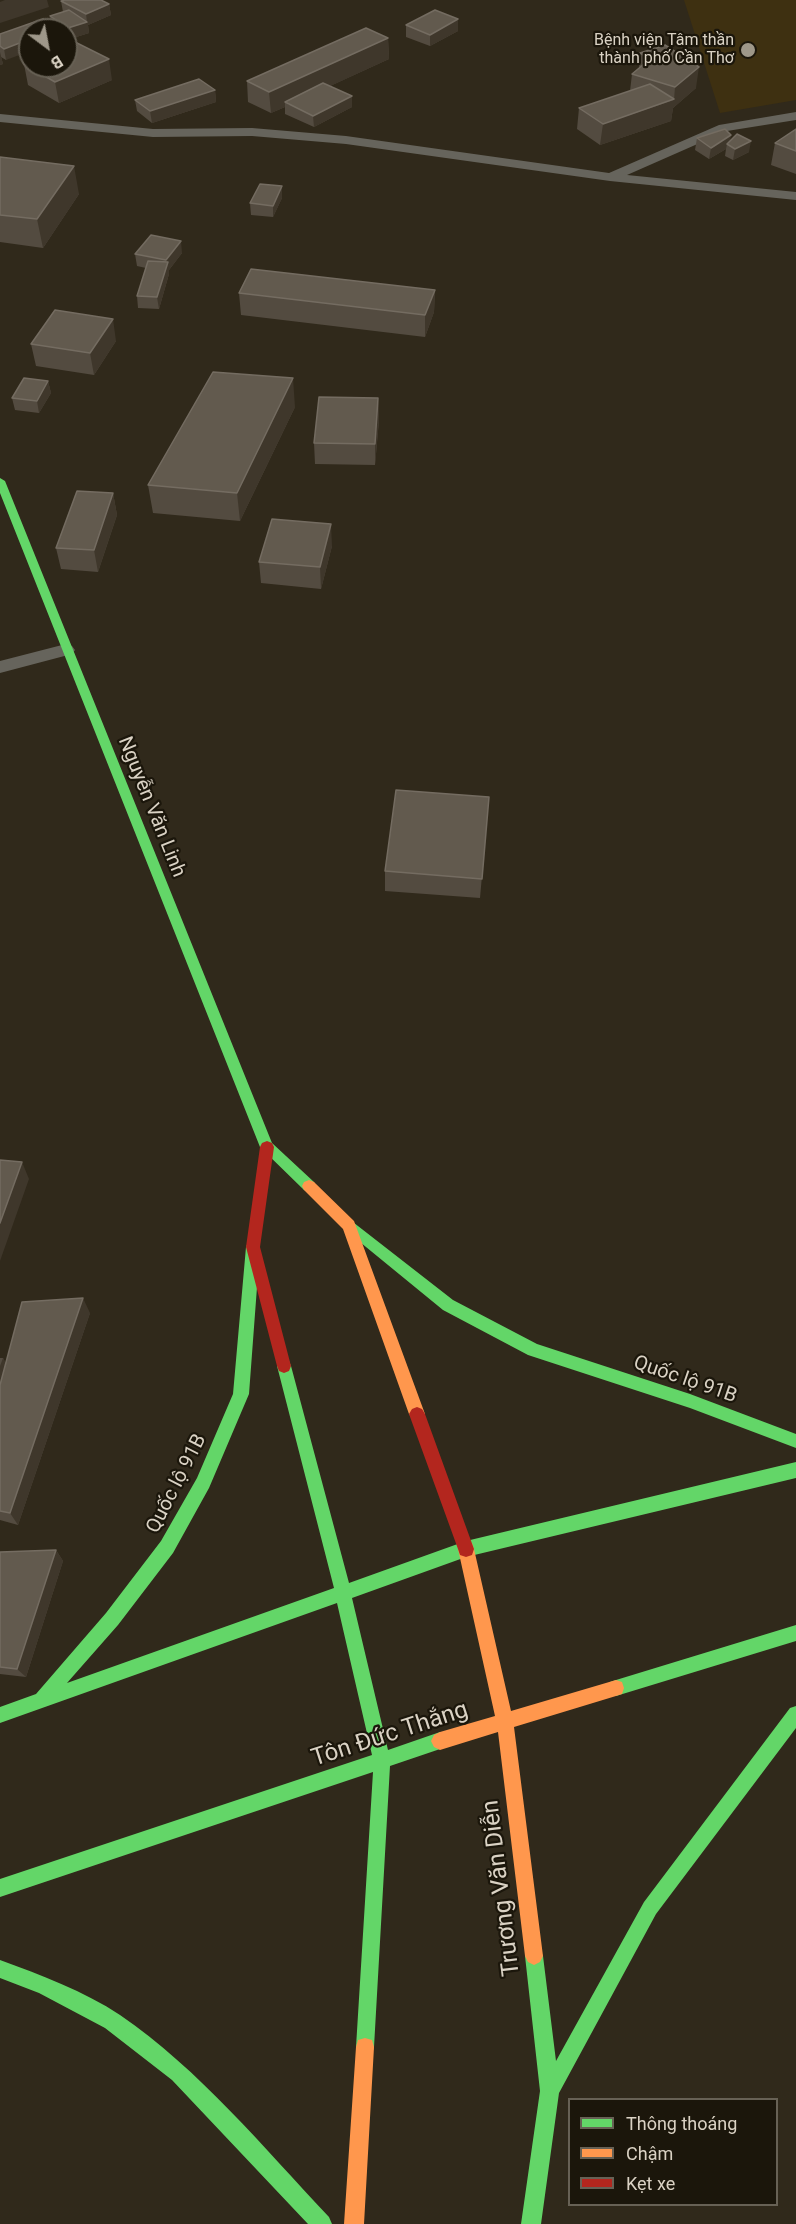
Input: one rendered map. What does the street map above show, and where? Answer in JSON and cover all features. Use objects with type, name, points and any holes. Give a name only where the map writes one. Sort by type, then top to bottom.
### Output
[{"type":"main road","name":"Nguyễn Văn Linh","points":[[0,481],[267,1147]]},
{"type":"main road","name":"Quốc lộ 91B","points":[[267,1147],[349,1225],[448,1305],[533,1350],[690,1401],[796,1441]]},
{"type":"main road","name":"Quốc lộ 91B","points":[[42,1700],[112,1619],[167,1547],[203,1484],[241,1394],[253,1247],[267,1147]]},
{"type":"main road","name":"Quốc lộ 91B","points":[[349,1225],[466,1549]]},
{"type":"main road","name":"Quốc lộ 91B","points":[[253,1247],[343,1592]]},
{"type":"main road","points":[[0,1715],[466,1549],[796,1470]]},
{"type":"main road","name":"Trương Văn Diễn","points":[[466,1549],[505,1721],[550,2091],[531,2224]]},
{"type":"main road","points":[[343,1592],[382,1760],[354,2224]]},
{"type":"main road","name":"Tôn Đức Thắng","points":[[0,1888],[382,1760],[796,1633]]},
{"type":"main road","points":[[550,2091],[650,1908],[796,1714]]},
{"type":"main road","points":[[0,1969],[44,1985],[112,2021],[179,2073],[322,2224]]},
{"type":"lane","points":[[610,177],[724,128],[796,116]]},
{"type":"lane","points":[[0,118],[153,133],[252,132],[346,140],[610,177],[796,196]]},
{"type":"lane","points":[[0,667],[66,650]]},
{"type":"shaded area","name":"Bệnh viện Tâm thần thành phố Cần Thơ","points":[[684,0],[796,0],[796,100],[720,113]]},
{"type":"building","points":[[101,0],[109,4],[86,14],[61,1]]},
{"type":"building","points":[[69,10],[87,22],[78,25],[78,18],[50,16]]},
{"type":"building","points":[[435,10],[458,19],[430,35],[406,25]]},
{"type":"building","points":[[18,28],[18,44],[4,49],[0,46],[0,34]]},
{"type":"building","points":[[366,28],[388,38],[269,92],[247,81]]},
{"type":"building","points":[[78,44],[109,59],[78,72]]},
{"type":"building","points":[[665,45],[699,67],[675,87],[632,74],[650,59],[640,53]]},
{"type":"building","points":[[48,78],[64,78],[55,82]]},
{"type":"building","points":[[199,79],[215,90],[150,111],[135,100]]},
{"type":"building","points":[[323,83],[352,96],[313,116],[285,102]]},
{"type":"building","points":[[650,84],[674,99],[603,124],[579,108]]},
{"type":"building","points":[[725,129],[731,135],[711,148],[697,138]]},
{"type":"building","points":[[796,129],[796,151],[775,143]]},
{"type":"building","points":[[737,134],[751,141],[735,149],[727,144]]},
{"type":"building","points":[[0,157],[74,166],[37,219],[0,215]]},
{"type":"building","points":[[260,184],[282,186],[273,206],[250,203]]},
{"type":"building","points":[[151,235],[181,241],[166,260],[135,254]]},
{"type":"building","points":[[148,261],[168,262],[157,297],[137,296]]},
{"type":"building","points":[[251,269],[435,290],[425,315],[239,293]]},
{"type":"building","points":[[55,310],[113,319],[90,353],[31,344]]},
{"type":"building","points":[[213,372],[293,378],[237,493],[148,485]]},
{"type":"building","points":[[24,378],[48,381],[37,401],[12,398]]},
{"type":"building","points":[[319,397],[378,398],[375,444],[314,443]]},
{"type":"building","points":[[77,491],[113,493],[94,550],[56,548]]},
{"type":"building","points":[[272,519],[331,524],[320,567],[259,562]]},
{"type":"building","points":[[396,790],[489,797],[482,879],[385,871]]},
{"type":"building","points":[[0,1160],[22,1162],[0,1223]]},
{"type":"building","points":[[83,1298],[10,1513],[0,1511],[0,1385],[22,1302]]},
{"type":"building","points":[[56,1550],[17,1669],[0,1667],[0,1552]]},
{"type":"traffic: fast","points":[[0,481],[267,1147],[309,1186]]},
{"type":"traffic: fast","points":[[349,1225],[448,1305],[533,1350],[690,1401],[796,1441]]},
{"type":"traffic: fast","points":[[42,1699],[112,1619],[167,1547],[203,1483],[241,1394],[253,1247]]},
{"type":"traffic: fast","points":[[284,1366],[343,1592]]},
{"type":"traffic: fast","points":[[0,1715],[466,1549],[796,1470]]},
{"type":"traffic: fast","points":[[343,1592],[382,1759],[365,2047]]},
{"type":"traffic: fast","points":[[616,1688],[796,1633]]},
{"type":"traffic: fast","points":[[550,2091],[650,1908],[796,1714]]},
{"type":"traffic: fast","points":[[0,1888],[440,1741]]},
{"type":"traffic: fast","points":[[531,2224],[550,2091],[534,1956]]},
{"type":"traffic: fast","points":[[0,1969],[44,1985],[112,2021],[179,2073],[322,2224]]},
{"type":"traffic: slow","points":[[309,1186],[349,1225],[417,1414]]},
{"type":"traffic: slow","points":[[466,1549],[505,1721],[534,1956]]},
{"type":"traffic: slow","points":[[440,1741],[616,1688]]},
{"type":"traffic: slow","points":[[354,2224],[365,2047]]},
{"type":"traffic: jam","points":[[267,1147],[253,1247],[284,1366]]},
{"type":"traffic: jam","points":[[417,1414],[466,1549]]},
{"type":"place","name":"Bệnh viện Tâm thần thành phố Cần Thơ","points":[[748,50]]}]
